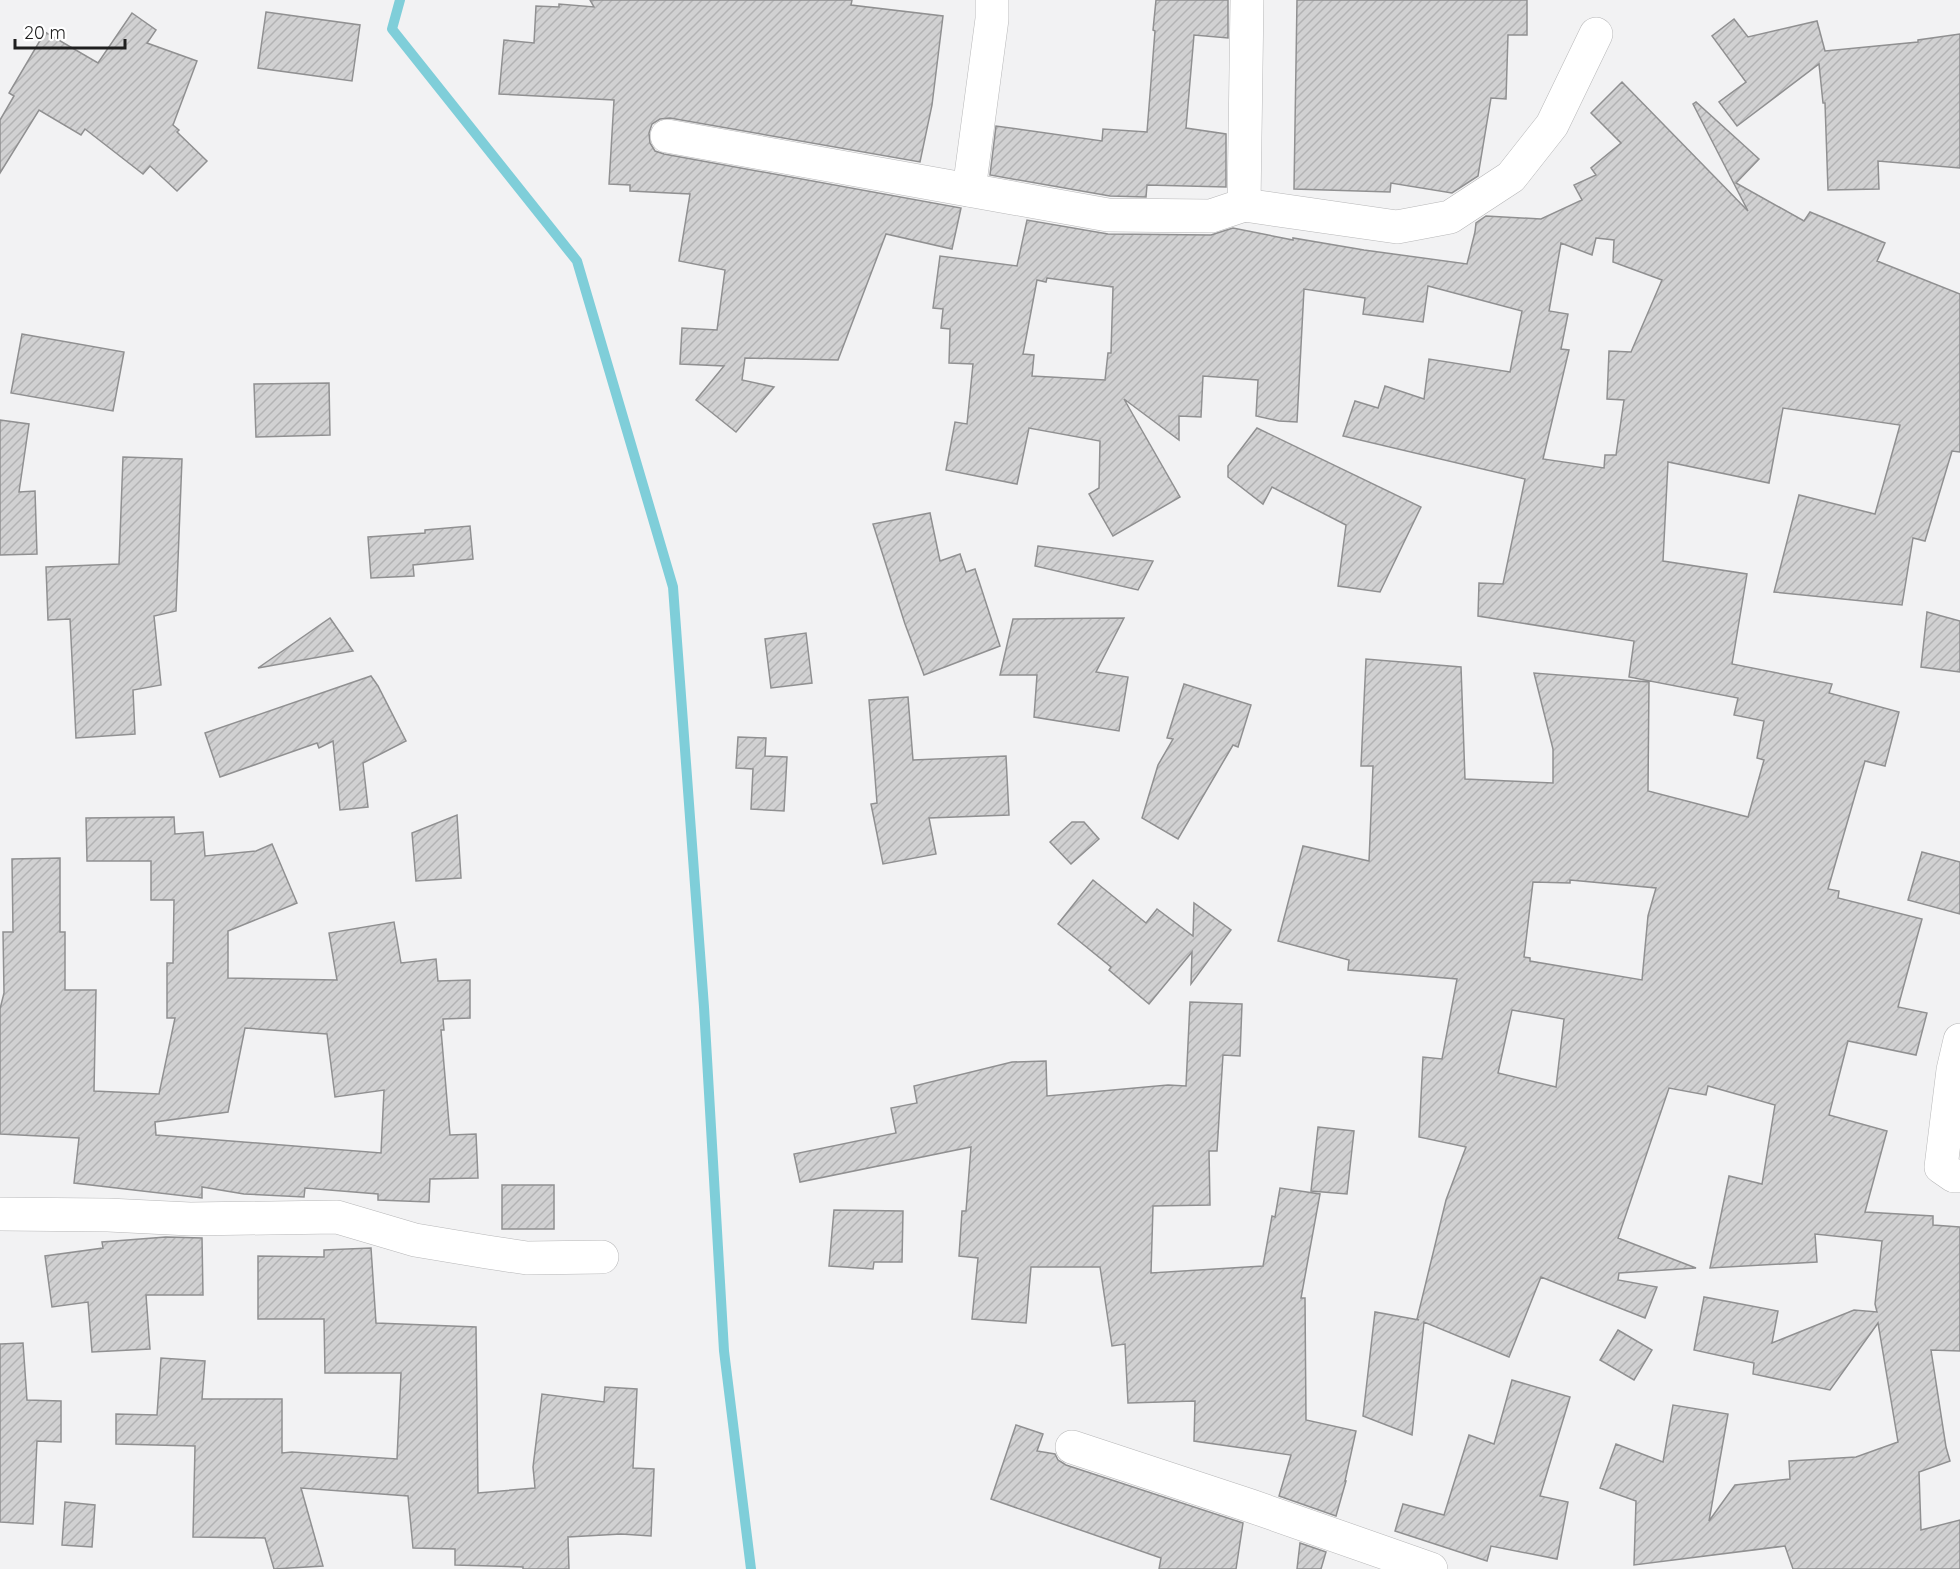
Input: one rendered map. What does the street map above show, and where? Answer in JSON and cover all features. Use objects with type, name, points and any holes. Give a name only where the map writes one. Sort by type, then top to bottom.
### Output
[{"type":"street","points":[[969,190],[992,19],[992,0]]},
{"type":"street","points":[[1244,205],[1247,0]]},
{"type":"street","points":[[667,136],[1108,214],[1211,216],[1244,205],[1397,227],[1450,217],[1511,177],[1552,125],[1596,34]]},
{"type":"street","points":[[1960,1040],[1953,1070],[1941,1167],[1954,1176],[1960,1176]]},
{"type":"street","points":[[0,1214],[108,1215],[190,1219],[337,1217],[415,1240],[487,1252],[527,1258],[602,1257]]},
{"type":"street","points":[[1072,1448],[1251,1506],[1431,1569]]},
{"type":"building","points":[[590,0],[852,0],[851,5],[943,16],[932,105],[920,162],[670,118],[660,119],[652,124],[649,133],[650,143],[655,151],[664,154],[961,208],[952,249],[886,234],[838,360],[745,358],[742,380],[774,387],[736,432],[696,400],[724,366],[680,364],[682,328],[717,330],[725,270],[679,261],[690,194],[630,191],[630,185],[609,184],[614,100],[499,94],[504,40],[534,43],[536,6],[559,7],[559,4],[594,7]]},
{"type":"building","points":[[1156,0],[1228,0],[1228,38],[1194,35],[1186,128],[1226,134],[1226,187],[1147,185],[1146,197],[1110,196],[990,175],[996,126],[1102,141],[1103,129],[1147,132]]},
{"type":"building","points":[[1297,0],[1527,0],[1527,35],[1508,35],[1506,99],[1491,98],[1478,176],[1452,193],[1391,183],[1390,192],[1294,189]]},
{"type":"building","points":[[266,12],[360,25],[352,81],[258,68]]},
{"type":"building","points":[[132,13],[156,30],[147,43],[197,61],[173,125],[179,130],[177,132],[207,161],[177,191],[150,166],[143,174],[85,129],[81,135],[39,110],[0,173],[0,120],[14,96],[9,93],[45,32],[98,63]]},
{"type":"building","points":[[1734,19],[1748,37],[1817,21],[1825,51],[1918,42],[1918,40],[1960,34],[1960,168],[1878,161],[1879,189],[1828,190],[1825,103],[1823,103],[1819,64],[1737,126],[1719,102],[1746,82],[1712,36]]},
{"type":"building","points":[[1622,82],[1748,211],[1693,104],[1696,102],[1759,159],[1736,183],[1804,221],[1810,212],[1885,243],[1877,261],[1960,294],[1960,452],[1952,451],[1925,541],[1913,538],[1902,605],[1774,592],[1799,495],[1875,514],[1900,425],[1783,408],[1769,483],[1668,462],[1663,561],[1747,574],[1732,664],[1832,684],[1829,693],[1899,712],[1885,766],[1865,761],[1828,889],[1839,891],[1838,898],[1922,919],[1898,1007],[1927,1013],[1916,1055],[1848,1041],[1829,1115],[1887,1131],[1865,1212],[1933,1216],[1933,1225],[1960,1227],[1960,1351],[1931,1350],[1950,1461],[1919,1472],[1921,1530],[1960,1520],[1960,1569],[1793,1569],[1785,1546],[1634,1565],[1636,1501],[1600,1488],[1616,1444],[1663,1462],[1673,1405],[1728,1414],[1709,1521],[1735,1485],[1790,1479],[1789,1461],[1856,1457],[1898,1442],[1878,1323],[1830,1390],[1753,1374],[1754,1363],[1694,1350],[1704,1297],[1778,1311],[1772,1343],[1854,1310],[1877,1312],[1875,1304],[1882,1241],[1815,1234],[1817,1262],[1710,1268],[1729,1176],[1762,1184],[1775,1105],[1708,1086],[1706,1095],[1669,1088],[1618,1238],[1696,1268],[1619,1273],[1618,1280],[1657,1287],[1645,1318],[1541,1277],[1509,1357],[1424,1322],[1412,1435],[1363,1416],[1375,1312],[1419,1320],[1417,1319],[1446,1200],[1466,1147],[1419,1137],[1423,1057],[1442,1059],[1457,979],[1348,970],[1349,960],[1278,941],[1303,846],[1369,861],[1373,766],[1361,766],[1366,659],[1461,667],[1465,779],[1553,783],[1553,749],[1534,673],[1649,682],[1648,791],[1748,817],[1764,760],[1757,758],[1764,721],[1734,715],[1738,698],[1629,677],[1634,641],[1478,616],[1479,583],[1503,584],[1525,479],[1343,436],[1355,401],[1378,408],[1385,386],[1424,399],[1429,359],[1510,372],[1522,311],[1428,286],[1423,322],[1363,314],[1365,298],[1304,289],[1297,422],[1256,416],[1258,380],[1203,376],[1201,417],[1179,416],[1179,440],[1124,399],[1180,497],[1113,536],[1089,494],[1099,488],[1100,441],[1029,428],[1017,484],[946,470],[955,422],[967,424],[973,364],[949,363],[950,329],[941,328],[943,309],[933,308],[940,256],[1017,266],[1027,220],[1108,234],[1211,235],[1233,228],[1293,240],[1293,238],[1467,264],[1476,223],[1486,216],[1541,219],[1582,200],[1574,185],[1596,175],[1591,168],[1621,143],[1591,113]],"holes":[[[1596,238],[1614,240],[1613,262],[1662,280],[1631,352],[1609,351],[1607,399],[1624,400],[1616,455],[1605,455],[1604,468],[1543,459],[1569,350],[1561,349],[1568,314],[1549,311],[1561,243],[1592,255]],[[1047,278],[1113,287],[1111,353],[1108,353],[1105,380],[1032,376],[1034,355],[1023,354],[1037,280],[1046,282]],[[1570,880],[1656,888],[1648,916],[1642,980],[1530,961],[1530,958],[1524,957],[1533,882],[1570,883]],[[1512,1010],[1564,1019],[1556,1087],[1498,1073]]]},
{"type":"building","points":[[22,334],[124,352],[113,411],[11,393]]},
{"type":"building","points":[[329,383],[330,435],[256,437],[254,384]]},
{"type":"building","points":[[0,420],[29,424],[19,492],[35,491],[37,554],[0,555]]},
{"type":"building","points":[[1257,428],[1421,507],[1380,592],[1338,586],[1346,525],[1272,487],[1263,504],[1228,477],[1228,466]]},
{"type":"building","points":[[123,457],[182,459],[176,611],[154,616],[161,685],[133,690],[135,734],[76,738],[70,619],[48,620],[46,567],[119,564]]},
{"type":"building","points":[[930,513],[940,561],[960,554],[966,572],[975,569],[1000,646],[924,675],[873,524]]},
{"type":"building","points":[[470,526],[473,559],[413,565],[414,576],[371,578],[368,537],[425,533],[425,530]]},
{"type":"building","points":[[1038,546],[1153,561],[1138,590],[1035,566]]},
{"type":"building","points":[[1927,612],[1960,621],[1960,672],[1921,667]]},
{"type":"building","points":[[330,618],[353,651],[258,668]]},
{"type":"building","points":[[1124,618],[1096,672],[1128,677],[1119,731],[1034,717],[1037,675],[1000,675],[1013,619]]},
{"type":"building","points":[[806,633],[812,683],[771,688],[765,639]]},
{"type":"building","points":[[371,676],[406,741],[363,763],[368,807],[340,810],[333,741],[319,748],[317,743],[220,777],[205,733]]},
{"type":"building","points":[[1184,684],[1251,705],[1238,747],[1233,745],[1178,839],[1142,818],[1158,765],[1173,739],[1167,738]]},
{"type":"building","points":[[908,697],[913,760],[1006,756],[1009,815],[929,818],[936,854],[883,864],[871,804],[877,803],[869,700]]},
{"type":"building","points":[[738,737],[766,738],[765,756],[787,757],[784,811],[751,809],[753,769],[736,768]]},
{"type":"building","points":[[457,815],[461,878],[416,881],[412,833]]},
{"type":"building","points":[[174,817],[175,834],[203,832],[205,856],[256,851],[272,844],[297,903],[228,931],[228,978],[337,980],[329,933],[394,922],[401,963],[436,959],[438,981],[470,980],[470,1018],[443,1019],[444,1030],[441,1030],[450,1135],[476,1134],[478,1178],[430,1179],[429,1202],[378,1200],[378,1194],[305,1188],[304,1197],[244,1194],[202,1187],[202,1198],[74,1183],[79,1138],[0,1134],[0,1009],[4,993],[3,932],[13,932],[12,859],[60,858],[60,932],[65,932],[65,990],[96,990],[94,1091],[159,1094],[175,1018],[167,1018],[167,963],[173,963],[174,900],[151,900],[151,861],[87,861],[86,818]],"holes":[[[245,1028],[327,1034],[335,1097],[384,1090],[381,1153],[156,1135],[155,1122],[228,1112]]]},
{"type":"building","points":[[1072,822],[1084,822],[1099,839],[1071,864],[1050,842]]},
{"type":"building","points":[[1922,852],[1960,862],[1960,914],[1908,900]]},
{"type":"building","points":[[1093,880],[1146,923],[1157,909],[1193,936],[1194,903],[1231,930],[1191,984],[1192,952],[1149,1004],[1109,970],[1111,967],[1058,924]]},
{"type":"building","points":[[1190,1002],[1242,1004],[1240,1056],[1223,1055],[1217,1151],[1209,1151],[1210,1205],[1153,1206],[1151,1273],[1263,1266],[1272,1216],[1275,1217],[1280,1188],[1320,1194],[1301,1298],[1305,1298],[1306,1420],[1356,1431],[1336,1516],[1279,1496],[1291,1455],[1194,1441],[1195,1401],[1128,1403],[1125,1344],[1112,1346],[1100,1267],[1031,1267],[1026,1323],[972,1319],[978,1258],[959,1256],[962,1211],[966,1211],[971,1147],[800,1182],[794,1154],[896,1133],[891,1108],[917,1103],[914,1086],[1012,1062],[1046,1061],[1047,1096],[1168,1085],[1186,1086]]},
{"type":"building","points":[[1318,1127],[1354,1131],[1347,1194],[1311,1191]]},
{"type":"building","points":[[502,1185],[554,1185],[554,1229],[502,1229]]},
{"type":"building","points":[[834,1210],[903,1211],[902,1262],[874,1262],[873,1269],[829,1266]]},
{"type":"building","points":[[166,1237],[202,1238],[203,1295],[146,1295],[150,1349],[92,1352],[88,1302],[52,1307],[45,1256],[103,1248],[102,1242]]},
{"type":"building","points":[[371,1248],[376,1323],[476,1327],[478,1493],[535,1488],[533,1467],[542,1394],[604,1402],[605,1387],[637,1389],[633,1468],[654,1469],[651,1536],[621,1534],[568,1537],[569,1569],[455,1565],[455,1549],[413,1548],[408,1496],[301,1488],[323,1566],[274,1569],[265,1538],[193,1537],[195,1446],[116,1444],[116,1414],[157,1415],[161,1358],[205,1361],[202,1399],[282,1399],[282,1453],[397,1459],[401,1373],[325,1373],[324,1319],[258,1319],[258,1256],[324,1257],[324,1250]]},
{"type":"building","points":[[1618,1330],[1652,1350],[1634,1380],[1600,1360]]},
{"type":"building","points":[[23,1343],[27,1400],[61,1401],[61,1442],[37,1441],[33,1524],[0,1522],[0,1344]]},
{"type":"building","points":[[1512,1380],[1570,1397],[1540,1496],[1568,1502],[1557,1559],[1491,1546],[1487,1561],[1395,1531],[1403,1504],[1444,1515],[1469,1435],[1494,1444]]},
{"type":"building","points":[[1016,1425],[1043,1434],[1037,1451],[1055,1454],[1058,1460],[1066,1465],[1243,1523],[1236,1569],[1159,1569],[1161,1558],[991,1499]]},
{"type":"building","points":[[65,1502],[95,1505],[92,1547],[62,1545]]},
{"type":"building","points":[[1300,1543],[1326,1552],[1321,1569],[1297,1569]]},
{"type":"waterway","points":[[400,0],[392,29],[577,261],[673,587],[704,1007],[724,1351],[751,1569]]}]
